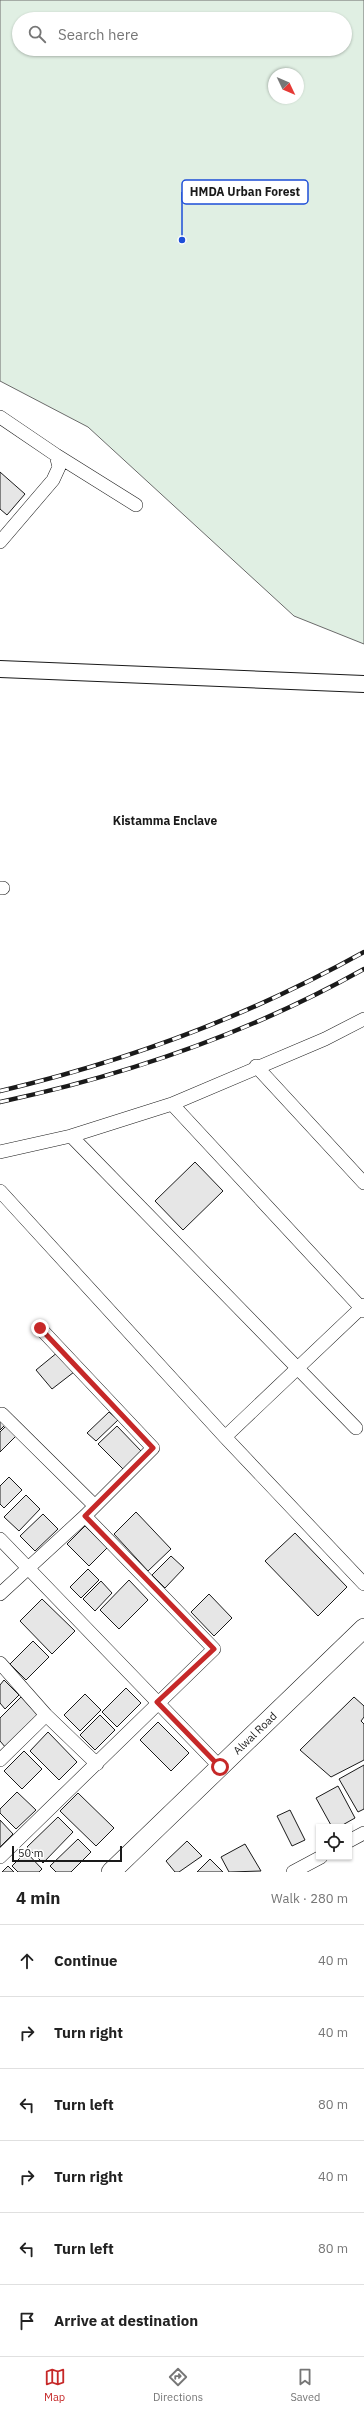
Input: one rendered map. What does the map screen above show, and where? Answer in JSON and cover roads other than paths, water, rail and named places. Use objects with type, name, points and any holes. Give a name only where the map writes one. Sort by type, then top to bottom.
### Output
[{"type":"main road","name":"Alwal Road","points":[[114,1871],[364,1628]]},
{"type":"street","points":[[0,417],[56,455],[136,505]]},
{"type":"street","points":[[0,542],[52,480],[59,467],[56,455]]},
{"type":"street","points":[[0,669],[364,684]]},
{"type":"street","points":[[0,1152],[71,1136],[172,1104],[256,1066],[325,1039],[364,1019]]},
{"type":"street","points":[[256,1066],[364,1183]]},
{"type":"street","points":[[172,1104],[363,1308],[225,1438]]},
{"type":"street","points":[[71,1136],[297,1370],[356,1428]]},
{"type":"street","points":[[0,1192],[225,1438],[364,1584]]},
{"type":"street","points":[[0,1594],[85,1516],[94,1505],[153,1448],[40,1328]]},
{"type":"street","points":[[2,1414],[94,1505]]},
{"type":"street","points":[[0,1857],[97,1764],[157,1702],[214,1649],[85,1516]]},
{"type":"street","points":[[0,1540],[220,1767]]},
{"type":"street","points":[[2,1669],[46,1715],[97,1764]]},
{"type":"street","points":[[0,1760],[46,1715]]},
{"type":"street","points":[[352,1839],[364,1833]]},
{"type":"street","points":[[293,1872],[316,1859]]},
{"type":"railway","points":[[0,1091],[95,1066],[187,1034],[277,996],[364,952]]},
{"type":"railway","points":[[0,1102],[94,1079],[187,1049],[277,1013],[364,969]]},
{"type":"place","name":"HMDA Urban Forest","points":[[182,240]]},
{"type":"district","name":"Kistamma Enclave","points":[[165,820]]}]
